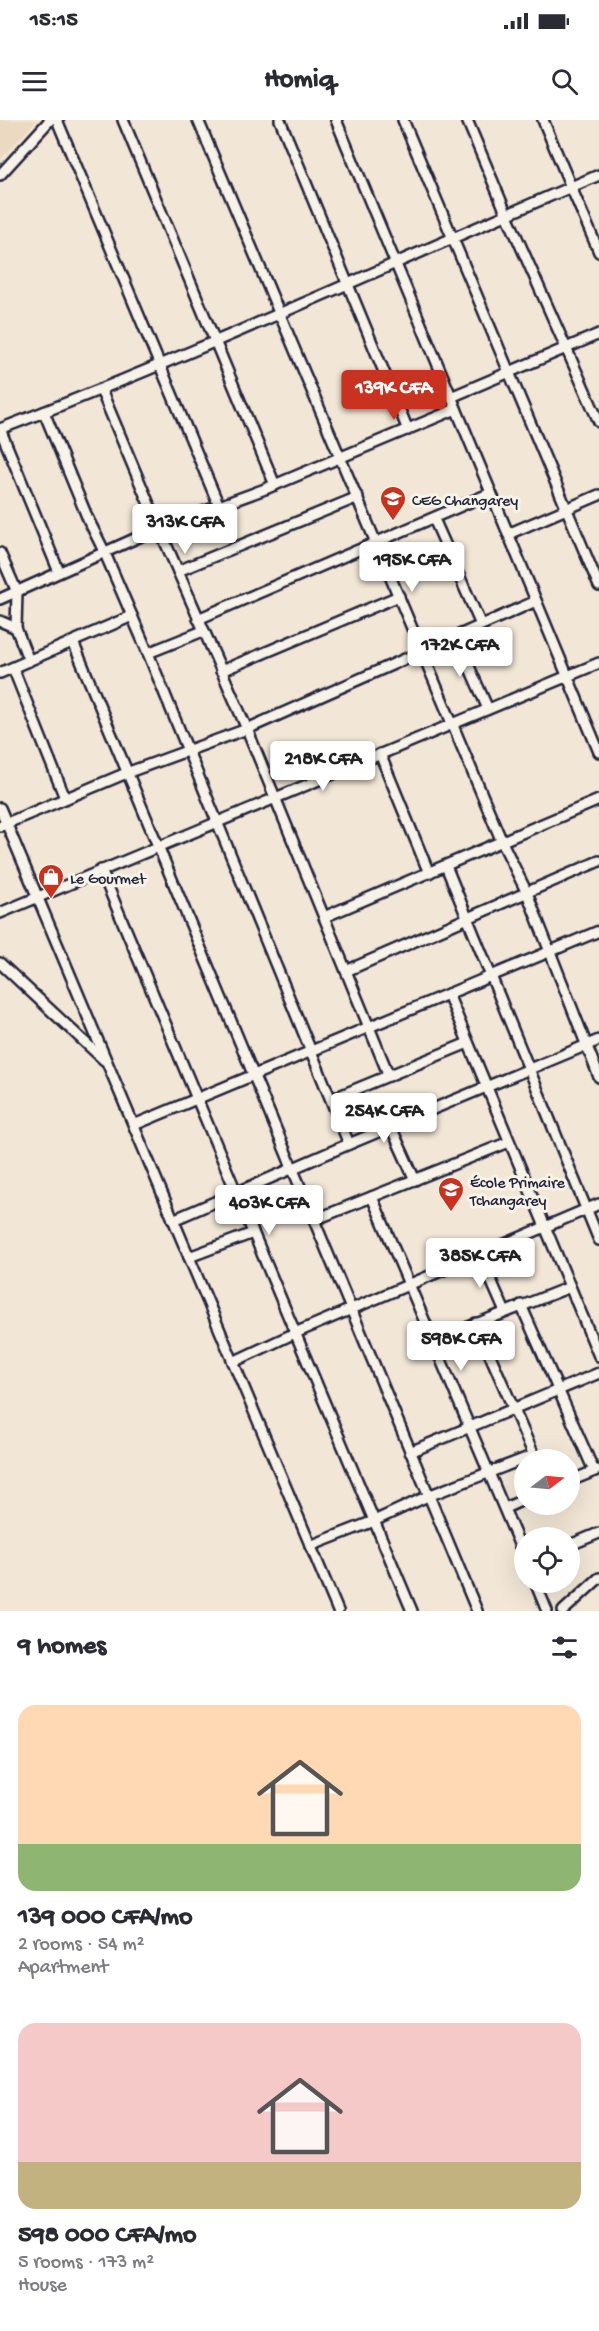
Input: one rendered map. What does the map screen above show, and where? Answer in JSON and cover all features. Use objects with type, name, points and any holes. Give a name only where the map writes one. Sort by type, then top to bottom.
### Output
[{"type":"street","points":[[0,175],[50,120]]},
{"type":"street","points":[[57,120],[219,506]]},
{"type":"street","points":[[123,120],[275,484]]},
{"type":"street","points":[[198,120],[502,842],[527,892],[599,1077]]},
{"type":"street","points":[[280,120],[408,430]]},
{"type":"street","points":[[336,120],[599,753]]},
{"type":"street","points":[[403,120],[599,586]]},
{"type":"street","points":[[467,120],[599,422]]},
{"type":"street","points":[[543,120],[599,252]]},
{"type":"street","points":[[59,572],[0,429],[160,366],[599,175]]},
{"type":"street","points":[[451,397],[599,334]]},
{"type":"street","points":[[101,390],[276,798],[388,1076]]},
{"type":"street","points":[[0,599],[159,528],[275,484],[456,409]]},
{"type":"street","points":[[44,412],[88,519],[148,653],[313,1051],[349,1144]]},
{"type":"street","points":[[198,619],[491,493]]},
{"type":"street","points":[[508,534],[599,495]]},
{"type":"street","points":[[177,571],[358,497]]},
{"type":"street","points":[[434,519],[481,626]]},
{"type":"street","points":[[0,553],[17,592],[16,628],[29,661]]},
{"type":"street","points":[[221,671],[399,596]]},
{"type":"street","points":[[3,825],[129,772],[247,729],[536,601]]},
{"type":"street","points":[[0,674],[132,616]]},
{"type":"street","points":[[0,621],[16,628]]},
{"type":"street","points":[[148,653],[204,631]]},
{"type":"street","points":[[456,636],[489,709]]},
{"type":"street","points":[[73,642],[477,1611]]},
{"type":"street","points":[[0,913],[599,663]]},
{"type":"street","points":[[13,668],[65,798]]},
{"type":"street","points":[[380,754],[429,873]]},
{"type":"street","points":[[324,917],[599,800]]},
{"type":"street","points":[[0,807],[3,825],[38,897],[338,1611]]},
{"type":"street","points":[[346,971],[599,861]]},
{"type":"street","points":[[446,866],[599,1240]]},
{"type":"street","points":[[101,870],[412,1611]]},
{"type":"street","points":[[134,1125],[599,931]]},
{"type":"street","points":[[0,963],[108,1064]]},
{"type":"street","points":[[448,994],[599,1356]]},
{"type":"street","points":[[173,1220],[599,1040]]},
{"type":"street","points":[[332,1099],[468,1043]]},
{"type":"street","points":[[391,1126],[415,1180]]},
{"type":"street","points":[[314,1220],[509,1142]]},
{"type":"street","points":[[372,1197],[514,1530]]},
{"type":"street","points":[[233,1362],[599,1204]]},
{"type":"street","points":[[189,1257],[253,1233]]},
{"type":"street","points":[[480,1255],[505,1312]]},
{"type":"street","points":[[433,1341],[570,1287]]},
{"type":"street","points":[[521,1305],[596,1470],[580,1477]]},
{"type":"street","points":[[476,1323],[532,1449]]},
{"type":"street","points":[[410,1452],[599,1373]]},
{"type":"street","points":[[310,1546],[374,1521],[428,1496],[514,1464]]},
{"type":"street","points":[[505,1508],[514,1504]]},
{"type":"street","points":[[580,1541],[599,1533]]},
{"type":"street","points":[[563,1611],[599,1578]]},
{"type":"street","points":[[540,1593],[547,1611]]},
{"type":"shaded area","points":[[0,120],[37,120],[0,160]]},
{"type":"place","name":"CEG Changarey","points":[[393,522]]},
{"type":"place","name":"Le Gourmet","points":[[51,900]]},
{"type":"place","name":"École Primaire Tchangarey","points":[[451,1213]]}]
